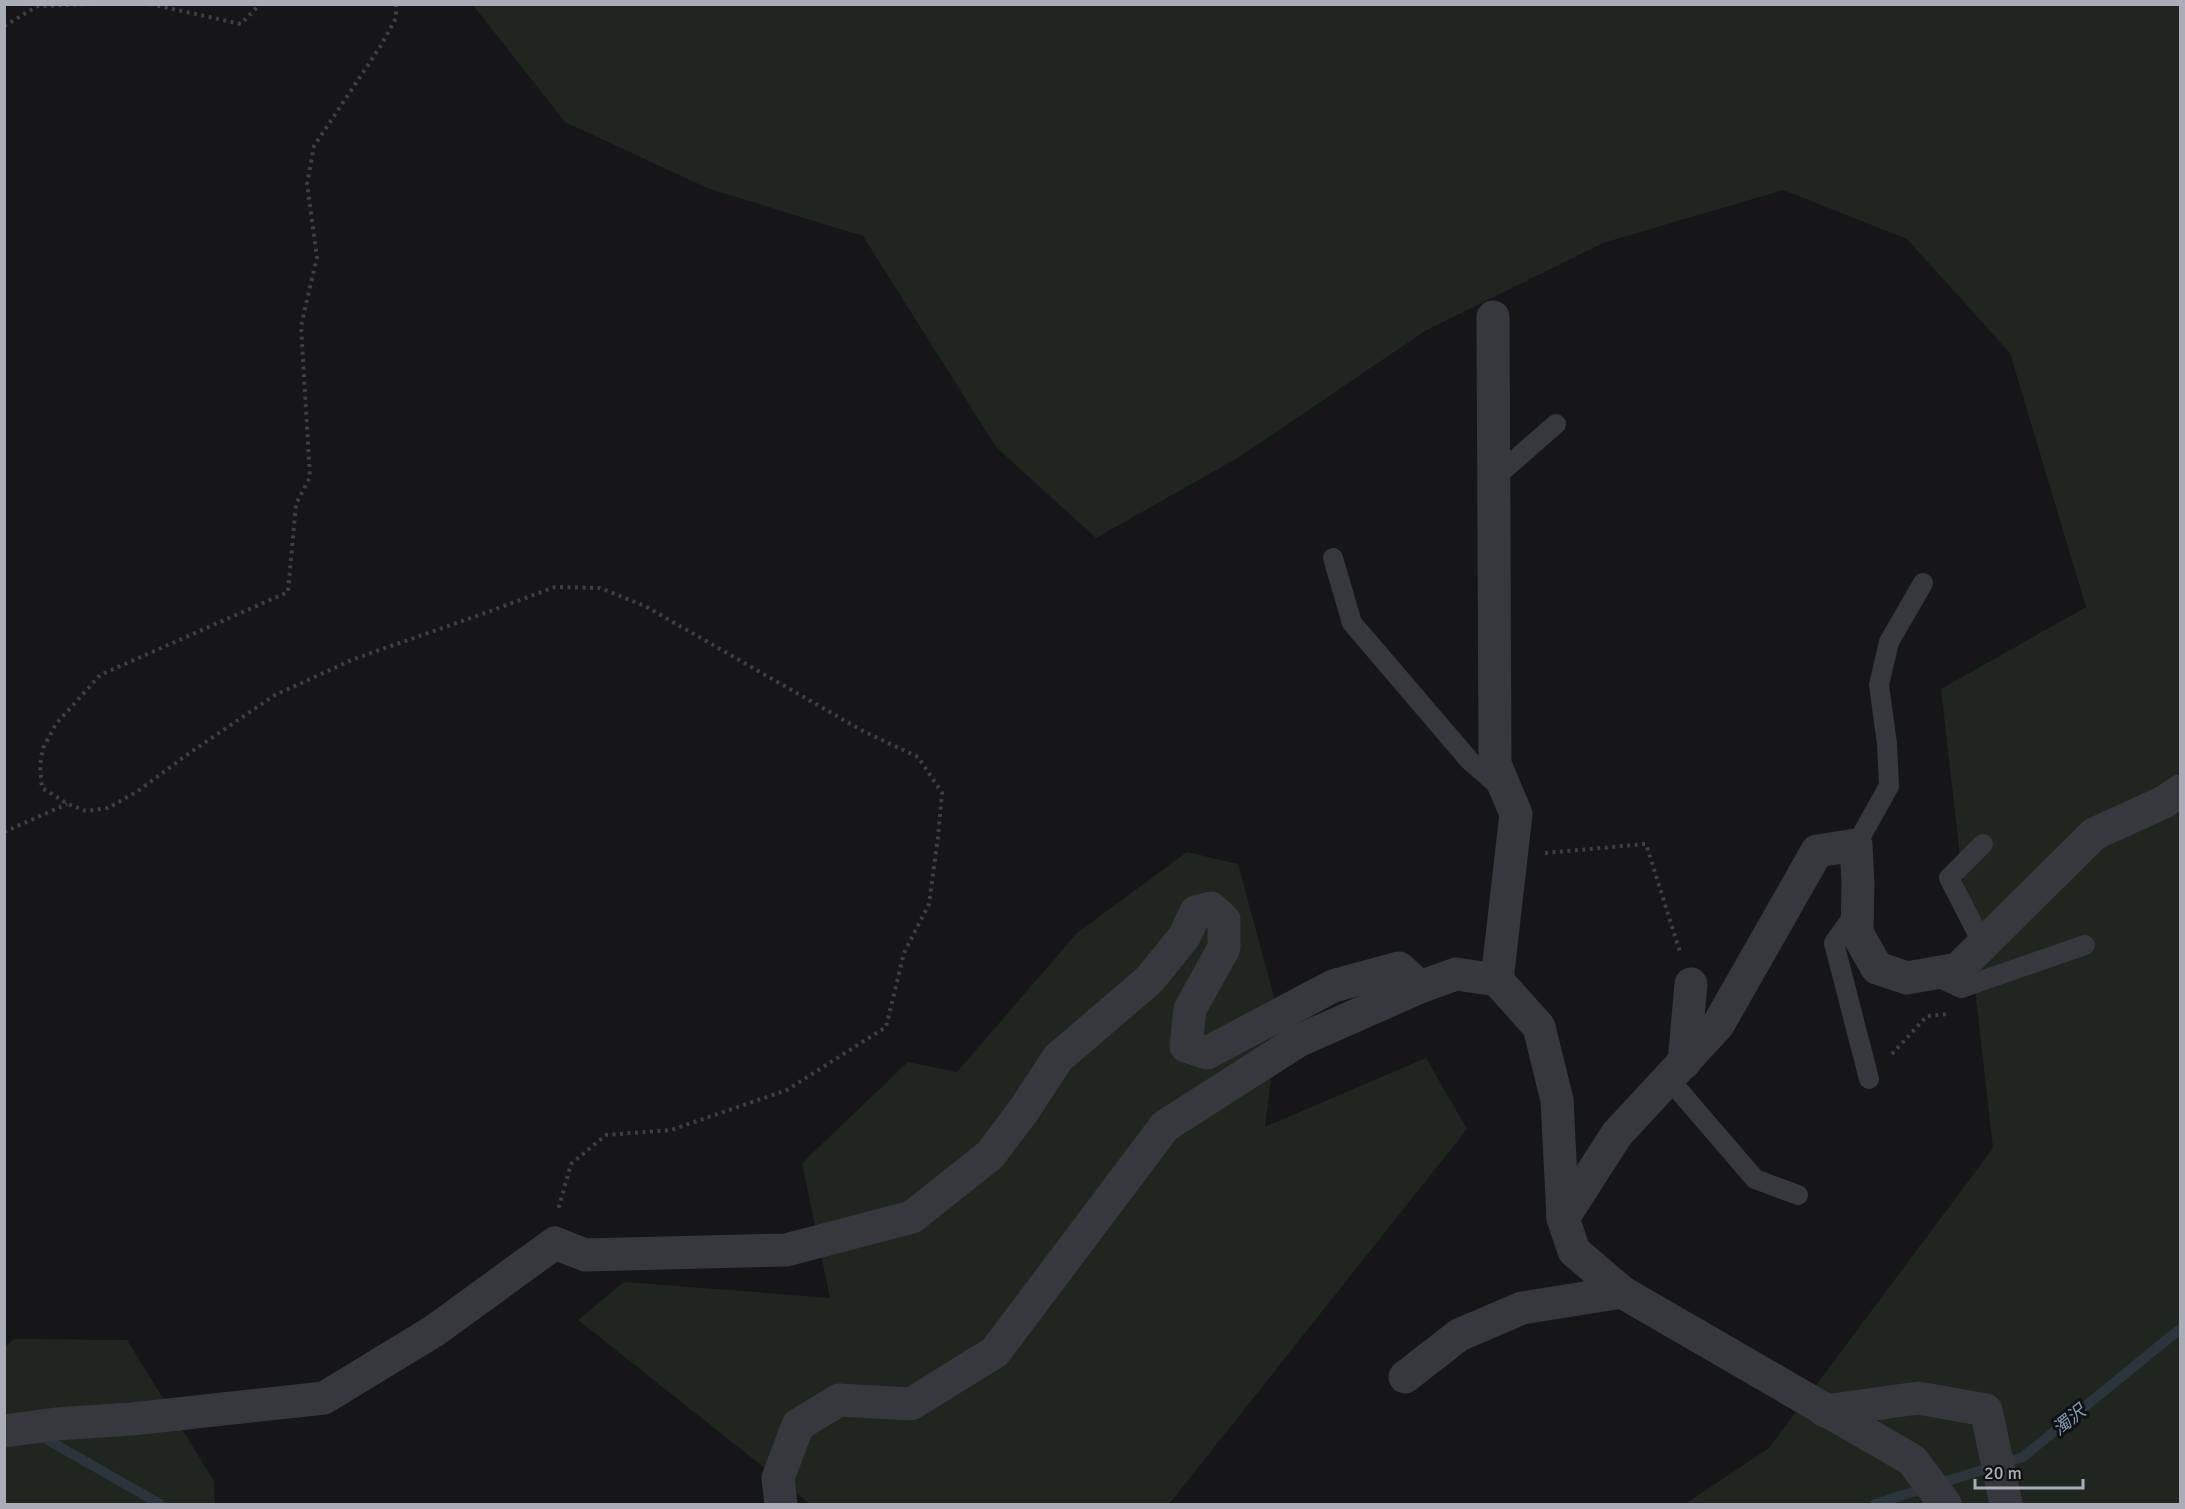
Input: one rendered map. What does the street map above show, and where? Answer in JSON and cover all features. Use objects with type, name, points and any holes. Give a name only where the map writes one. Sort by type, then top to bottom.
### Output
[{"type":"street","points":[[1493,316],[1495,764],[1516,814],[1497,980]]},
{"type":"street","points":[[1563,1218],[1617,1134],[1718,1025],[1817,851],[1856,845],[1857,933],[1877,968],[1907,978],[1958,969],[2094,834],[2175,798]]},
{"type":"street","points":[[4,1431],[324,1398],[434,1331],[555,1243],[585,1256],[786,1250],[912,1217],[990,1155],[1024,1110],[1058,1058],[1149,980],[1184,937],[1197,912],[1211,908],[1224,920],[1224,948],[1190,1009],[1186,1046],[1207,1053],[1333,986],[1399,968],[1420,987]]},
{"type":"street","points":[[781,1504],[778,1478],[798,1425],[839,1400],[911,1404],[994,1352],[1165,1126],[1298,1041],[1420,987],[1456,974],[1497,980],[1539,1027],[1557,1100],[1563,1218],[1574,1251],[1622,1292],[1912,1460],[1944,1504]]},
{"type":"street","points":[[1676,1071],[1691,984]]},
{"type":"street","points":[[1406,1377],[1459,1335],[1522,1308],[1622,1292]]},
{"type":"street","points":[[1825,1411],[1918,1398],[1986,1410],[2005,1497]]},
{"type":"lane","points":[[1493,479],[1556,424]]},
{"type":"lane","points":[[1333,558],[1352,623],[1470,761],[1507,793]]},
{"type":"lane","points":[[1856,845],[1889,786],[1887,744],[1879,685],[1889,642],[1923,583]]},
{"type":"lane","points":[[1983,844],[1949,878],[1983,944]]},
{"type":"lane","points":[[1857,911],[1834,943],[1869,1079]]},
{"type":"lane","points":[[1931,974],[1961,988],[2085,945]]},
{"type":"lane","points":[[1676,1071],[1755,1179],[1798,1195]]},
{"type":"path","points":[[4,26],[38,6],[93,4]]},
{"type":"path","points":[[150,4],[241,24],[260,4]]},
{"type":"path","points":[[396,4],[396,18],[380,46],[314,146],[308,184],[317,257],[301,326],[310,477],[296,504],[288,592],[100,675],[56,724],[43,748],[40,765],[42,788],[68,804],[86,811],[108,808],[138,791],[275,695],[354,659],[485,614],[555,586],[600,588],[645,606],[863,731],[918,757],[942,793],[939,837],[929,904],[904,953],[886,1027],[787,1090],[671,1130],[606,1135],[571,1164],[559,1203],[555,1243]]},
{"type":"path","points":[[4,832],[68,804]]},
{"type":"path","points":[[1511,856],[1646,844],[1691,984]]},
{"type":"path","points":[[1869,1079],[1927,1016],[1959,1013]]},
{"type":"shaded area","points":[[473,5],[2180,5],[2180,1504],[1685,1504],[1769,1448],[1993,1148],[1941,689],[2086,607],[2010,353],[1907,239],[1783,190],[1603,243],[1425,331],[1239,457],[1096,538],[996,447],[863,236],[707,188],[565,122]]},
{"type":"shaded area","points":[[1187,852],[1238,864],[1279,1015],[1265,1127],[1426,1058],[1467,1129],[1169,1504],[810,1504],[578,1320],[624,1282],[830,1298],[802,1163],[908,1062],[957,1072],[1077,933]]},
{"type":"shaded area","points":[[14,1339],[127,1340],[214,1481],[215,1504],[5,1504],[5,1347]]},
{"type":"waterway","name":"濁沢","points":[[1875,1504],[2023,1457],[2180,1329]]},
{"type":"waterway","points":[[39,1435],[160,1504]]}]
